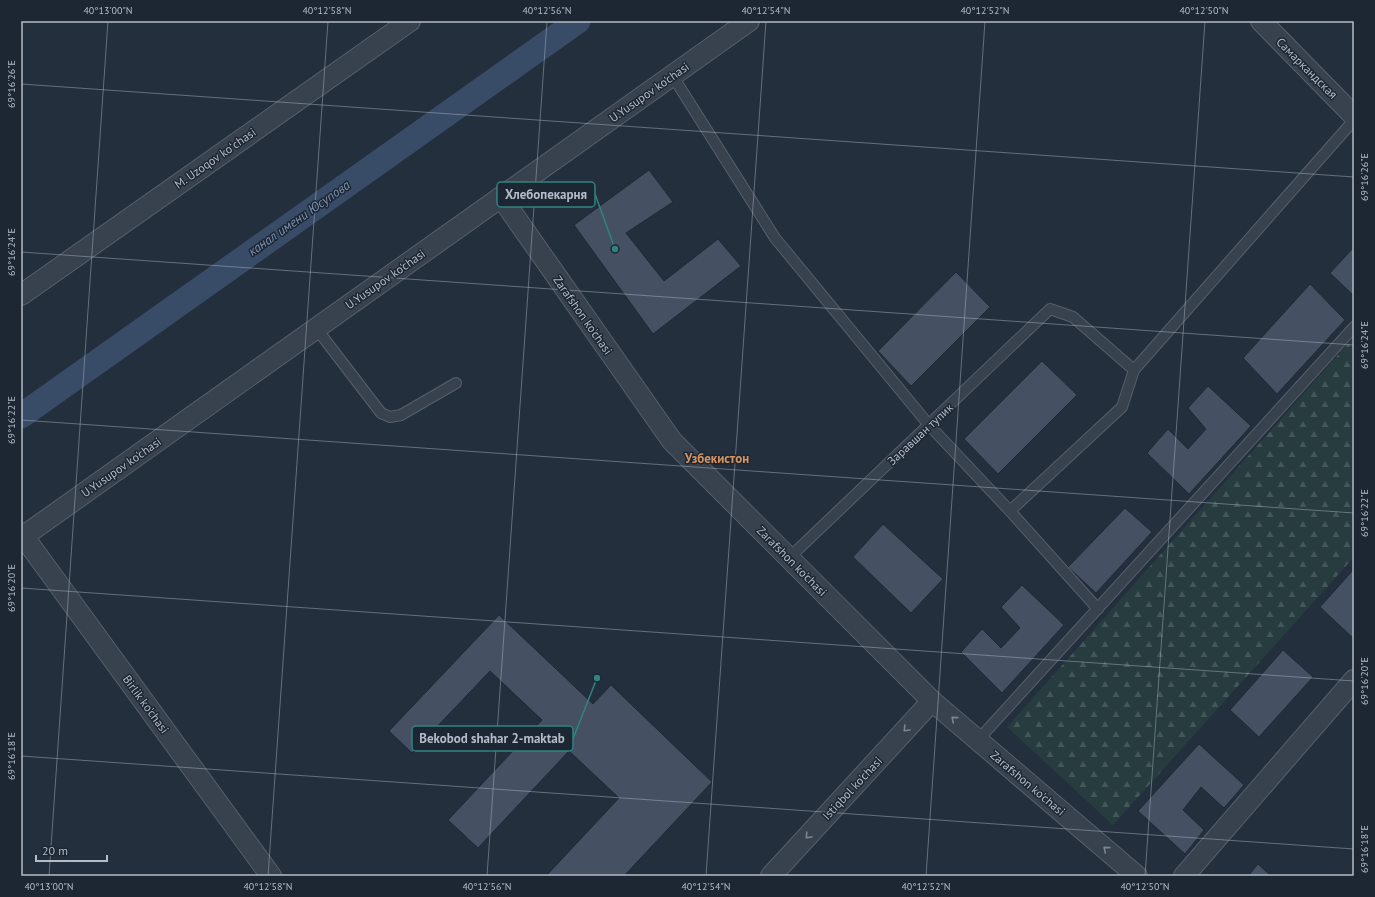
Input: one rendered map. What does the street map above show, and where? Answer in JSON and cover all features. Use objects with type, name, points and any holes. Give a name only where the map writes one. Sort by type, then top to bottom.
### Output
[{"type":"street","name":"M. Uzoqov koʻchasi","points":[[21,295],[410,21]]},
{"type":"street","name":"U.Yusupov ko'chasi","points":[[22,536],[749,21]]},
{"type":"street","name":"Самаркандская","points":[[1261,21],[1354,116]]},
{"type":"street","name":"Zarafshon ko'chasi","points":[[501,197],[672,441],[932,701],[1136,876]]},
{"type":"street","name":"Birlik ko'chasi","points":[[22,536],[271,876]]},
{"type":"street","points":[[1184,876],[1354,680]]},
{"type":"street","name":"Istiqbol ko'chasi","points":[[771,876],[932,701]]},
{"type":"lane","points":[[672,75],[775,238],[929,425],[1098,608]]},
{"type":"lane","points":[[1010,511],[1122,408],[1134,370],[1354,120]]},
{"type":"lane","name":"Заравшан тупик","points":[[788,558],[1050,309],[1073,317],[1134,370]]},
{"type":"lane","points":[[978,740],[1354,327]]},
{"type":"lane","points":[[316,328],[381,413],[390,417],[401,416],[456,383]]},
{"type":"green space","points":[[1354,337],[1354,557],[1113,825],[1007,727]]},
{"type":"building","points":[[649,170],[673,202],[626,233],[664,281],[718,239],[741,266],[653,334],[574,225]]},
{"type":"building","points":[[1354,247],[1354,296],[1330,273]]},
{"type":"building","points":[[956,272],[990,307],[911,386],[878,351]]},
{"type":"building","points":[[1310,284],[1345,320],[1277,394],[1243,358]]},
{"type":"building","points":[[1042,361],[1077,395],[998,474],[964,439]]},
{"type":"building","points":[[1208,386],[1251,426],[1189,494],[1147,453],[1168,429],[1188,449],[1206,429],[1188,408]]},
{"type":"building","points":[[1125,508],[1152,532],[1096,593],[1068,567]]},
{"type":"building","points":[[883,524],[943,579],[911,613],[853,557]]},
{"type":"building","points":[[1354,569],[1354,639],[1320,607]]},
{"type":"building","points":[[1022,585],[1064,625],[1002,693],[961,652],[982,629],[1001,648],[1020,628],[1001,607]]},
{"type":"building","points":[[499,615],[593,704],[611,685],[712,782],[624,876],[546,876],[619,798],[569,751],[478,848],[448,820],[542,720],[490,671],[412,753],[389,731]]},
{"type":"building","points":[[1283,650],[1313,677],[1259,737],[1230,710]]},
{"type":"building","points":[[1199,744],[1244,785],[1224,808],[1201,787],[1183,810],[1204,830],[1185,854],[1138,811]]},
{"type":"building","points":[[1258,864],[1271,876],[1248,876]]},
{"type":"waterway","name":"канал имени Юсупова","points":[[21,416],[578,21]]},
{"type":"place","name":"Хлебопекарня","points":[[615,249]]},
{"type":"place","name":"Bekobod shahar 2-maktab","points":[[597,678]]},
{"type":"district","name":"Узбекистон","points":[[717,458]]}]
